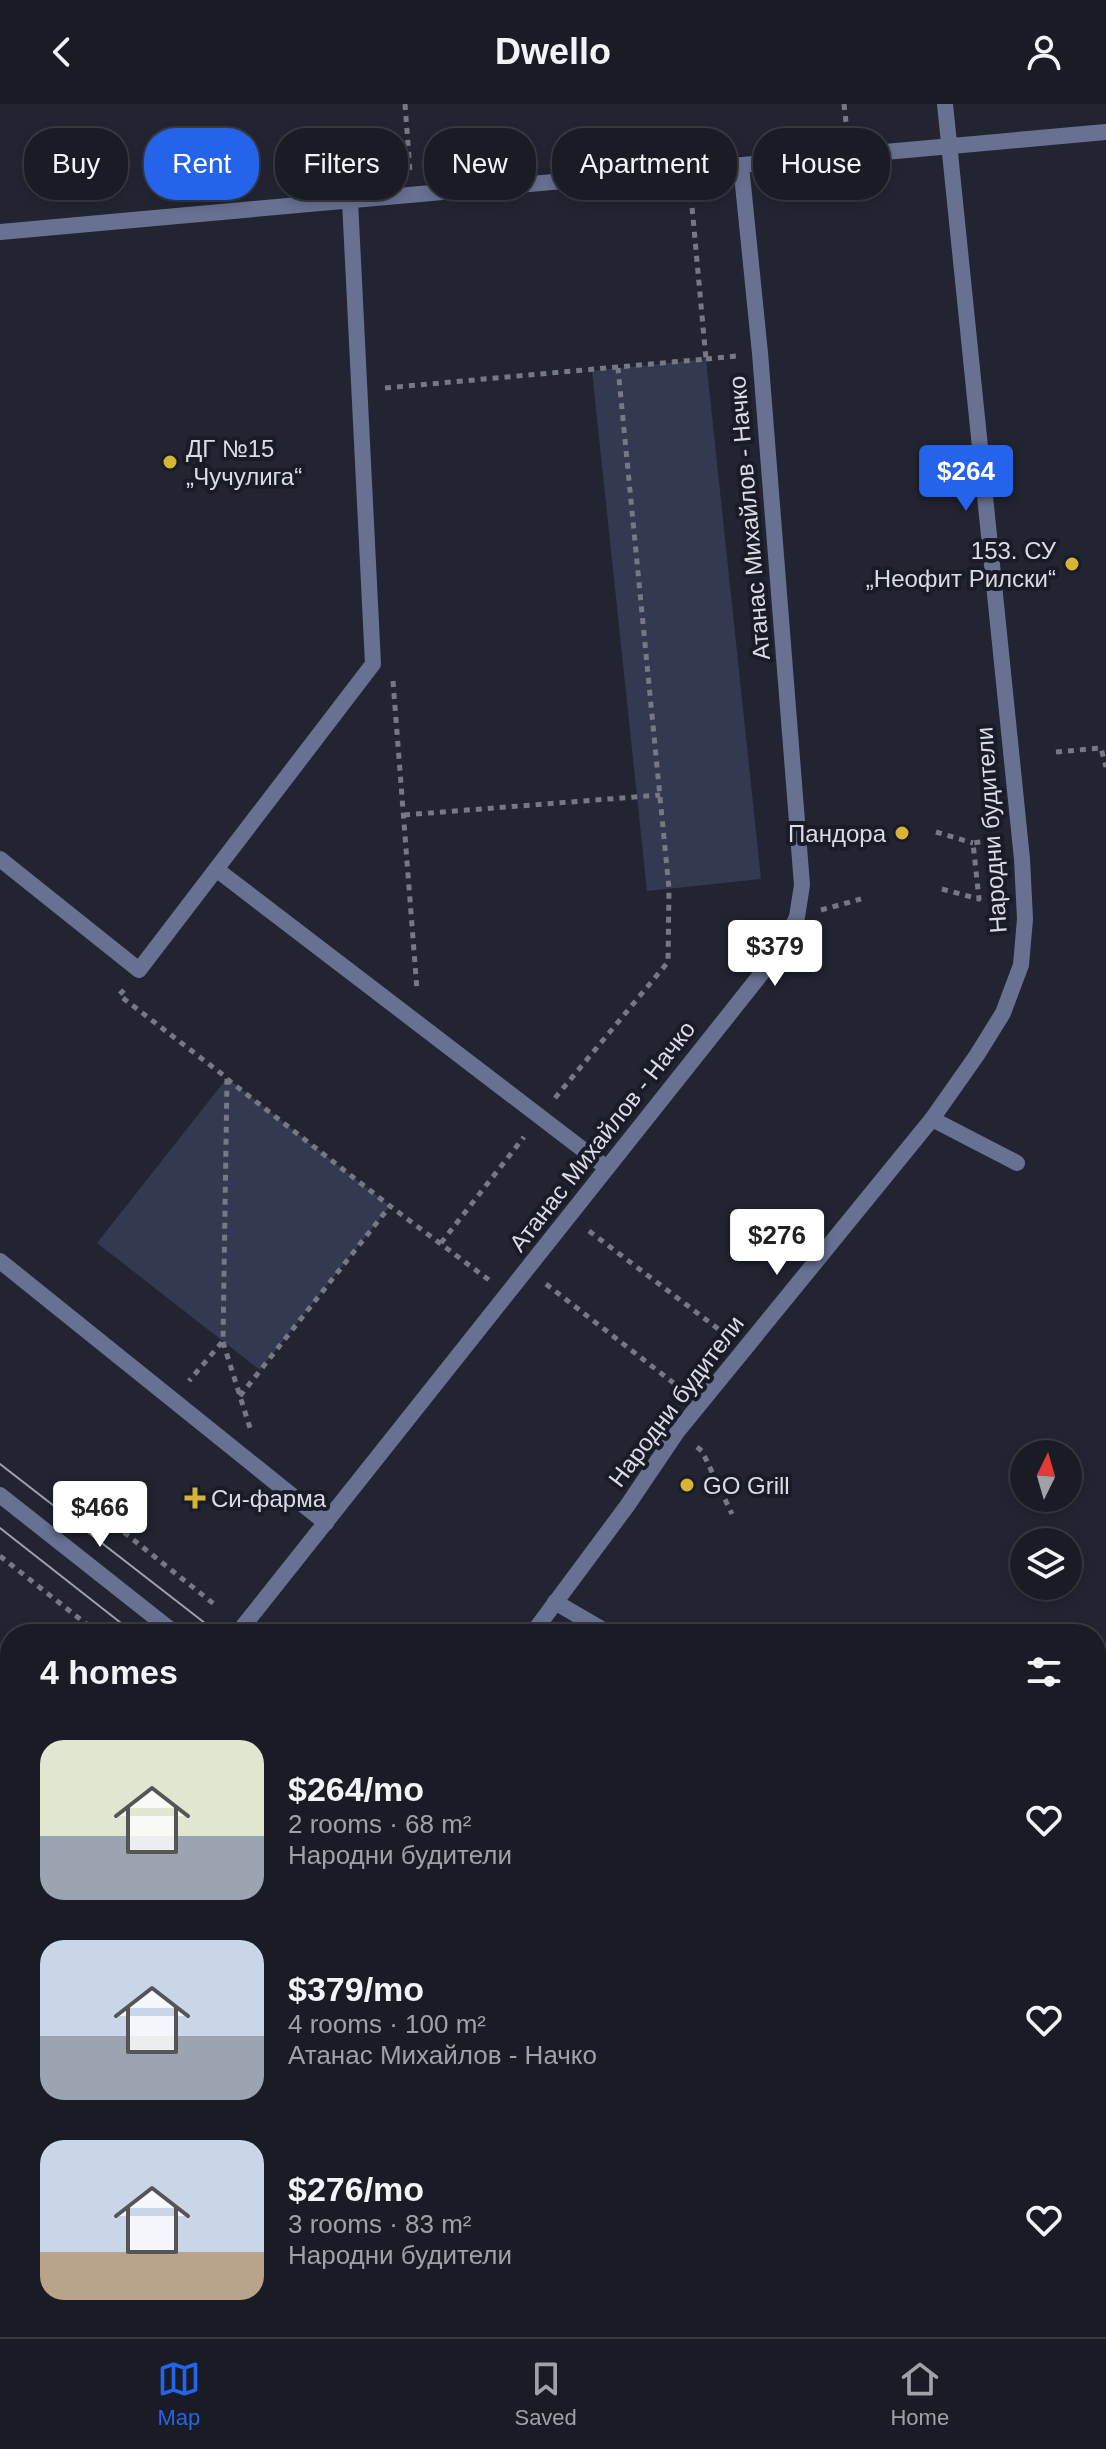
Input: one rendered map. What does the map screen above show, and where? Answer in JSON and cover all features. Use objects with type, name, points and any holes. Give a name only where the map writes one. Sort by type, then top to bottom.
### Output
[{"type":"street","name":"Народни будители","points":[[539,1624],[627,1506],[677,1432],[932,1119],[1003,1013],[1021,965],[1025,919],[1020,838],[945,104]]},
{"type":"street","points":[[737,165],[1106,132]]},
{"type":"street","name":"Атанас Михайлов - Начко","points":[[245,1624],[781,949],[797,917],[802,885],[760,353],[741,165]]},
{"type":"street","points":[[0,232],[552,183]]},
{"type":"street","points":[[0,859],[139,970],[373,664],[350,201]]},
{"type":"street","points":[[216,869],[607,1168]]},
{"type":"street","points":[[932,1119],[1017,1163]]},
{"type":"street","points":[[0,1261],[326,1523]]},
{"type":"street","points":[[0,1495],[163,1624]]},
{"type":"street","points":[[555,1602],[593,1624]]},
{"type":"path","points":[[405,104],[412,195]]},
{"type":"path","points":[[359,390],[706,359],[692,200]]},
{"type":"path","points":[[441,1243],[539,1117],[668,962],[669,889],[618,368]]},
{"type":"path","points":[[373,664],[392,663],[420,1024]]},
{"type":"path","points":[[1056,752],[1101,748],[1106,767]]},
{"type":"path","points":[[404,815],[660,795]]},
{"type":"path","points":[[936,832],[973,843],[1020,838]]},
{"type":"path","points":[[942,889],[979,899],[973,843]]},
{"type":"path","points":[[797,917],[861,899]]},
{"type":"path","points":[[139,970],[119,995],[390,1206],[508,1293]]},
{"type":"path","points":[[227,1078],[223,1341],[263,1472]]},
{"type":"path","points":[[240,1396],[390,1206]]},
{"type":"path","points":[[569,1216],[744,1349]]},
{"type":"path","points":[[527,1269],[699,1404]]},
{"type":"path","points":[[173,1400],[223,1341]]},
{"type":"path","points":[[677,1432],[702,1451],[732,1514]]},
{"type":"path","points":[[77,1495],[214,1604]]},
{"type":"path","points":[[0,1556],[86,1624]]},
{"type":"shaded area","points":[[706,359],[761,879],[647,891],[592,371]]},
{"type":"shaded area","points":[[227,1078],[390,1206],[260,1370],[97,1243]]},
{"type":"tram line","points":[[0,1464],[206,1624]]},
{"type":"tram line","points":[[0,1528],[122,1624]]},
{"type":"place","name":"ДГ №15 „Чучулига“","points":[[170,462]]},
{"type":"place","name":"153. СУ „Неофит Рилски“","points":[[1072,564]]},
{"type":"place","name":"Пандора","points":[[902,833]]},
{"type":"place","name":"GO Grill","points":[[687,1485]]},
{"type":"place","name":"Си-фарма","points":[[195,1498]]}]
